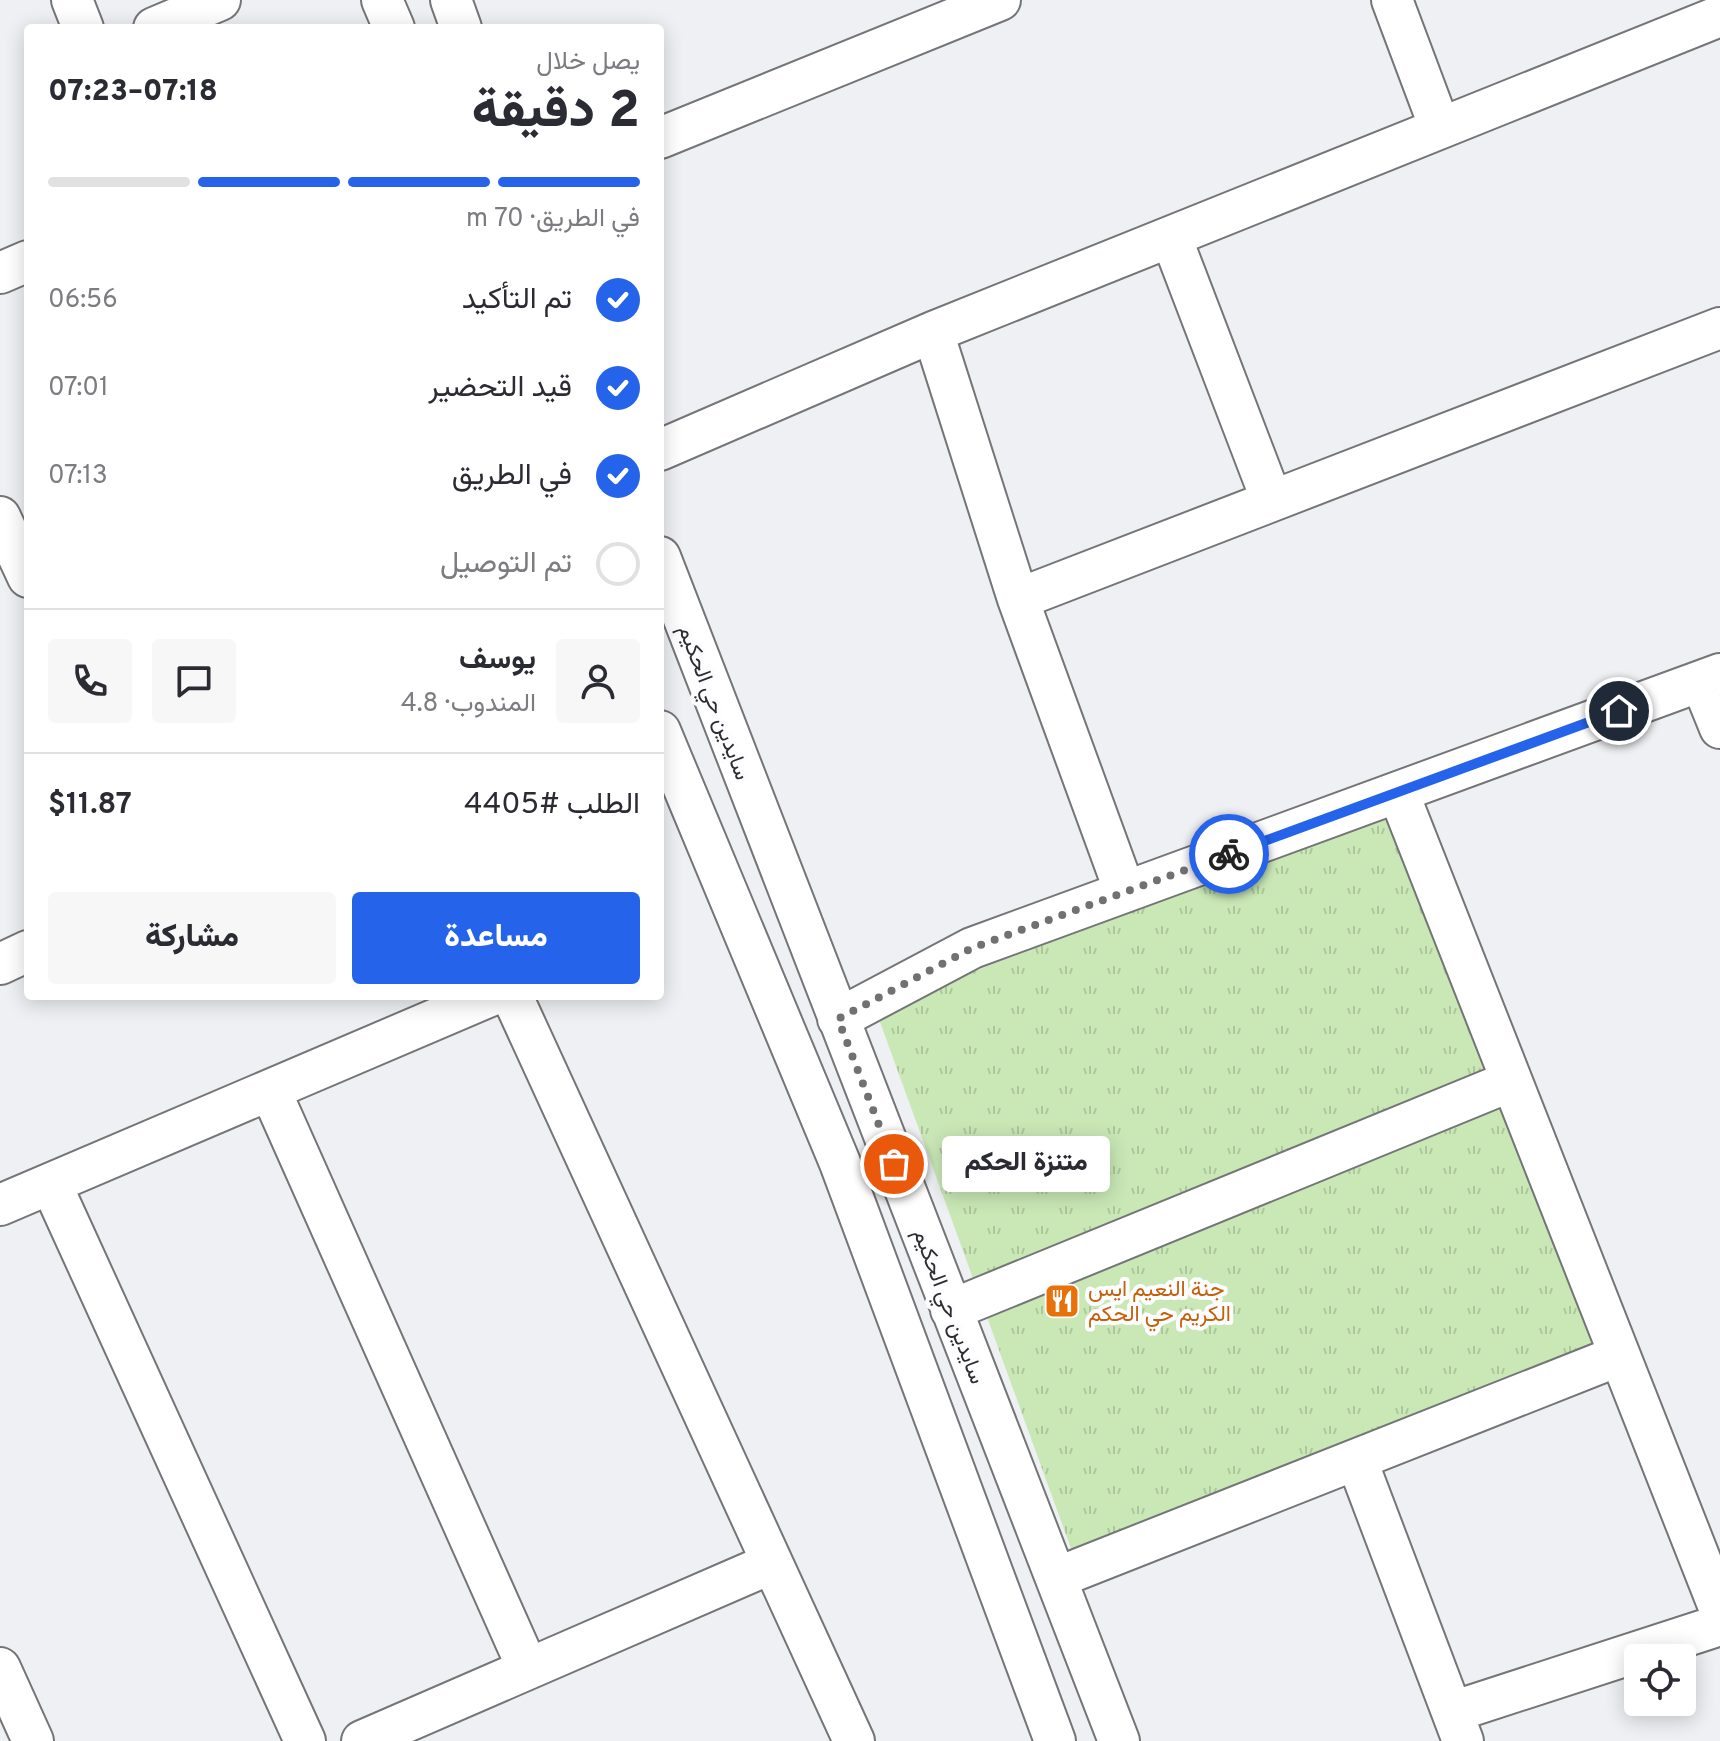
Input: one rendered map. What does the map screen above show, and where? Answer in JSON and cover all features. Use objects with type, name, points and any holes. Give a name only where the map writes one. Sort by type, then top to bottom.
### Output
[{"type":"street","points":[[72,0],[81,24]]},
{"type":"street","points":[[163,24],[220,0]]},
{"type":"street","points":[[382,0],[392,24]]},
{"type":"street","points":[[451,0],[460,24]]},
{"type":"street","points":[[664,136],[1000,0]]},
{"type":"street","points":[[1392,0],[1440,128]]},
{"type":"street","points":[[664,448],[933,332],[1720,14],[1715,0]]},
{"type":"street","points":[[1171,237],[1272,501]]},
{"type":"street","points":[[0,273],[24,263]]},
{"type":"street","points":[[1018,599],[1720,328]]},
{"type":"street","points":[[933,332],[1018,599],[1125,892]]},
{"type":"street","points":[[0,517],[24,568]]},
{"type":"street","name":"سايدين حي الحكيم","points":[[664,567],[1119,1741]]},
{"type":"street","points":[[838,1019],[972,948],[1711,677],[1720,728]]},
{"type":"street","points":[[664,741],[840,1163],[1055,1741]]},
{"type":"street","points":[[1398,792],[1720,1610]]},
{"type":"street","points":[[0,964],[24,953]]},
{"type":"street","points":[[0,1205],[481,1000]]},
{"type":"street","points":[[514,1000],[854,1741]]},
{"type":"street","points":[[951,1310],[1511,1081]]},
{"type":"street","points":[[270,1090],[528,1669]]},
{"type":"street","points":[[51,1184],[305,1741]]},
{"type":"street","points":[[1056,1578],[1618,1356]]},
{"type":"street","points":[[1357,1461],[1458,1726],[1720,1625]]},
{"type":"street","points":[[362,1741],[772,1563]]},
{"type":"street","points":[[0,1668],[33,1741]]},
{"type":"green space","points":[[1389,810],[1598,1349],[1073,1554],[880,1022],[911,996]]},
{"type":"way so far","points":[[894,1164],[838,1019],[972,948],[1229,854]]},
{"type":"place","name":"متنزة الحكم","points":[[894,1164]]},
{"type":"place","name":"جنة النعيم ايس الكريم حي الحكم","points":[[1062,1301]]},
{"type":"route","points":[[1229,854],[1619,711]]}]
